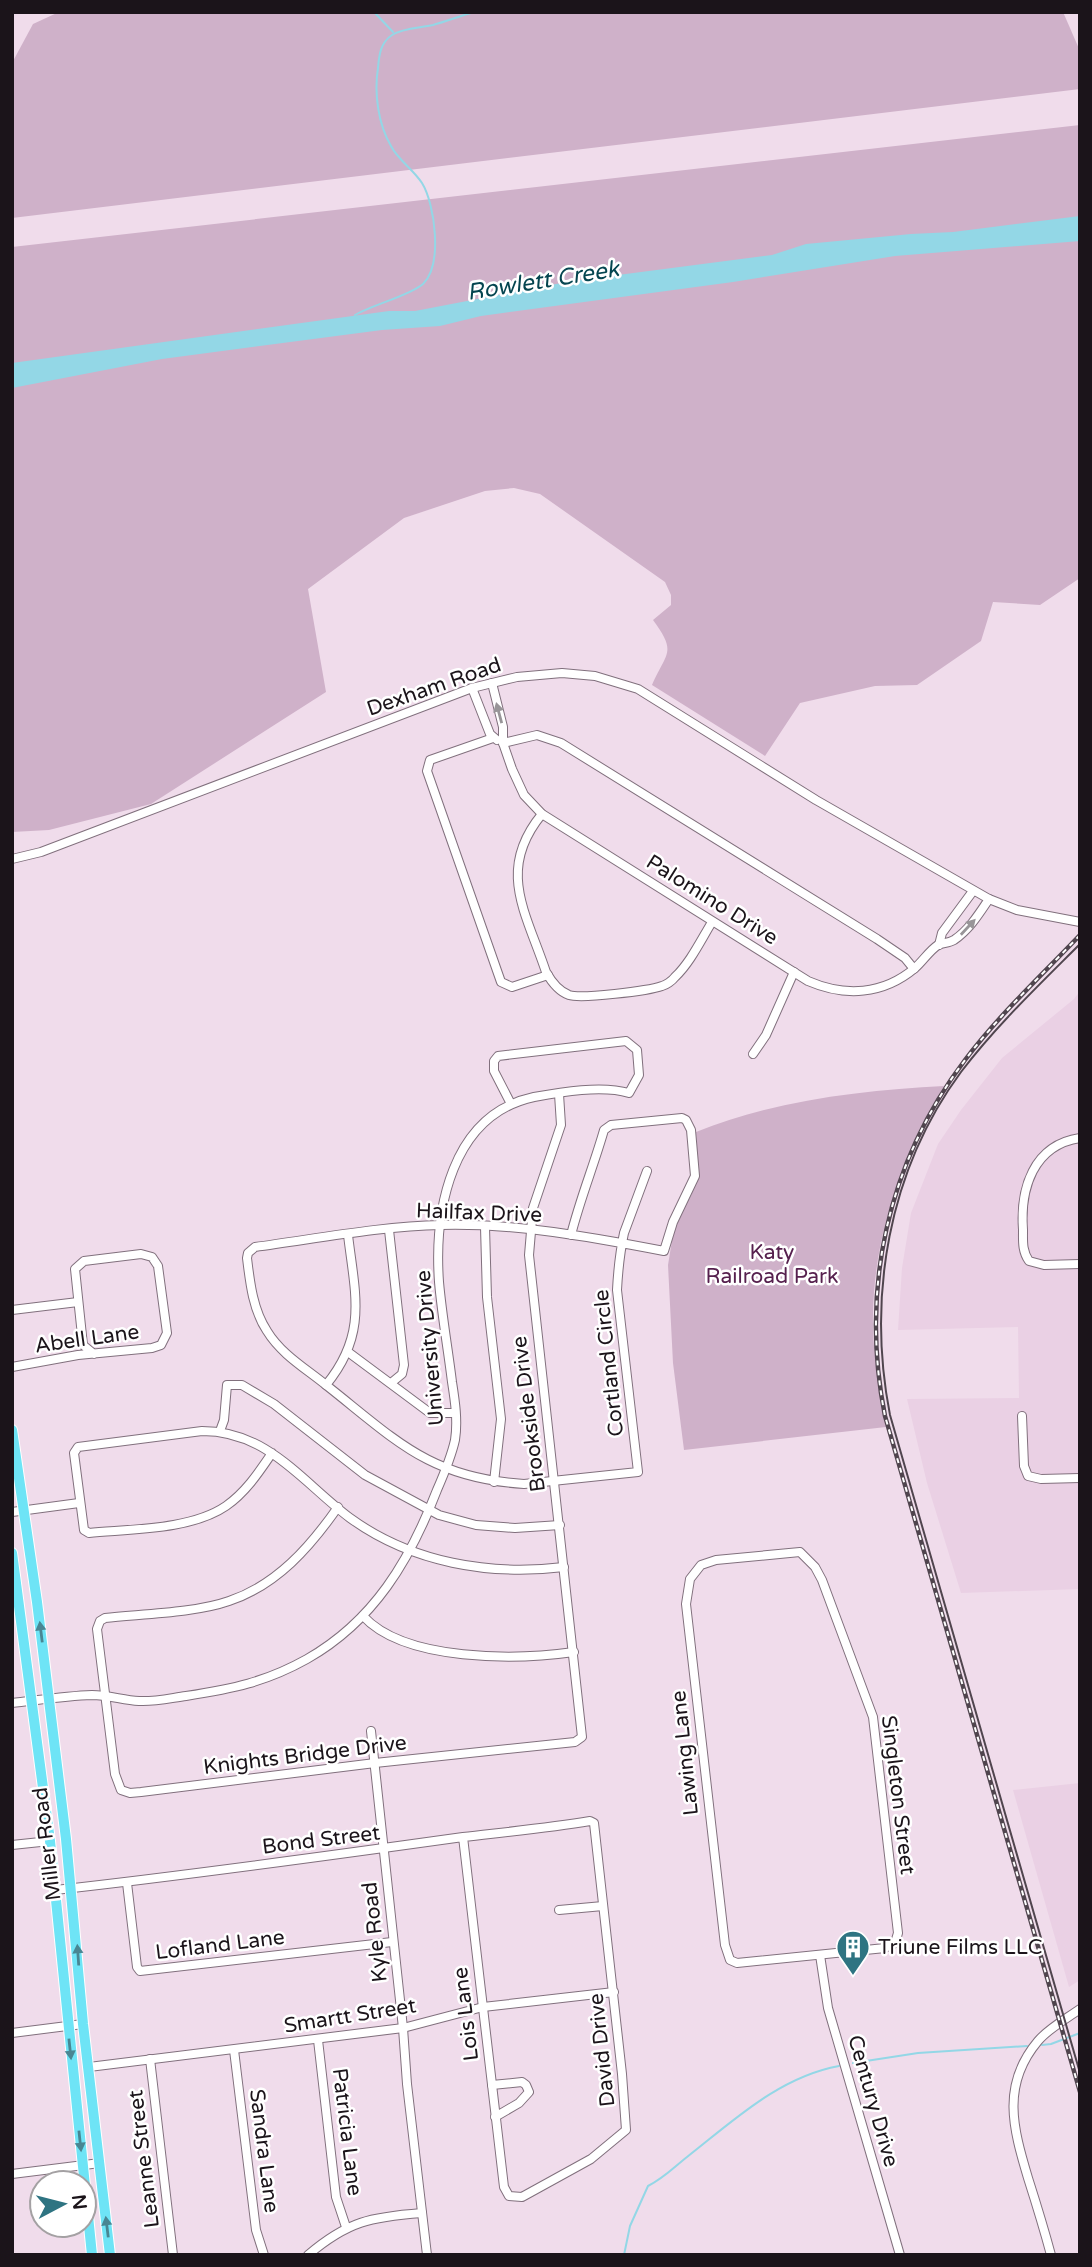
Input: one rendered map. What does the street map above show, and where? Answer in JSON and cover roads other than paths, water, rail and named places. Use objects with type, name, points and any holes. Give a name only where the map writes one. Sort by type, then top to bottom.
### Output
[{"type":"main road","name":"Miller Road","points":[[13,1436],[18,1511],[49,1700],[72,1888],[83,2024],[110,2255]]},
{"type":"main road","name":"Miller Road","points":[[12,1553],[16,1604],[50,1841],[92,2255]]},
{"type":"street","name":"Dexham Road","points":[[12,859],[53,848],[472,688],[517,677],[562,673],[595,676],[638,690],[816,800],[989,899],[1017,910],[1080,922]]},
{"type":"street","name":"Palomino Drive","points":[[492,683],[503,727],[503,743],[518,785],[531,804],[542,814],[712,922],[823,987],[858,992],[884,986],[914,969],[939,944],[942,933],[973,891]]},
{"type":"street","points":[[472,688],[493,738],[503,743],[537,735],[561,743],[877,939],[905,958],[914,969]]},
{"type":"street","points":[[493,738],[430,760],[427,771],[501,982],[512,986],[548,975]]},
{"type":"street","points":[[542,814],[525,838],[520,852],[517,882],[548,975],[559,989],[571,996],[662,986],[675,978],[712,922]]},
{"type":"street","name":"Palomino Drive","points":[[939,944],[949,943],[964,932],[989,899]]},
{"type":"street","points":[[753,1054],[769,1028],[794,972]]},
{"type":"street","points":[[626,1041],[637,1050],[639,1075],[629,1093],[608,1089],[559,1094],[511,1104],[494,1071],[494,1061],[498,1056],[626,1041]]},
{"type":"street","name":"Brookside Drive","points":[[559,1094],[561,1125],[537,1191],[530,1230],[530,1276],[583,1733]]},
{"type":"street","name":"University Drive","points":[[12,1703],[106,1695],[139,1701],[235,1689],[307,1659],[363,1616],[389,1587],[429,1511],[455,1439],[456,1413],[439,1283],[439,1245],[448,1185],[461,1151],[482,1124],[511,1104]]},
{"type":"street","name":"Hailfax Drive","points":[[326,1385],[284,1352],[262,1323],[247,1258],[251,1249],[441,1224],[530,1230],[664,1251],[673,1222],[695,1176],[691,1130],[686,1119],[611,1125],[604,1129],[597,1157],[579,1200],[571,1235]]},
{"type":"street","points":[[1080,1139],[1063,1142],[1048,1153],[1027,1183],[1022,1203],[1026,1258],[1034,1264],[1080,1265]]},
{"type":"street","name":"Cortland Circle","points":[[555,1481],[638,1472],[617,1290],[622,1243],[647,1171]]},
{"type":"street","points":[[485,1227],[487,1297],[501,1419],[494,1482]]},
{"type":"street","points":[[389,1230],[404,1365],[402,1374],[391,1383]]},
{"type":"street","points":[[348,1235],[356,1304],[355,1328],[343,1363],[326,1385],[396,1441],[421,1458],[446,1469],[494,1482],[524,1484],[555,1481]]},
{"type":"street","name":"Abell Lane","points":[[12,1367],[78,1355],[152,1348],[161,1345],[165,1340],[167,1333],[158,1266],[152,1257],[141,1254],[78,1264],[74,1275],[78,1302]]},
{"type":"street","points":[[12,1310],[78,1302],[83,1345],[94,1354]]},
{"type":"street","points":[[348,1352],[430,1413],[456,1413]]},
{"type":"street","points":[[220,1431],[224,1420],[227,1385],[242,1385],[309,1429],[365,1475],[429,1511],[475,1525],[515,1528],[560,1525]]},
{"type":"street","points":[[1022,1416],[1024,1466],[1028,1476],[1080,1478]]},
{"type":"street","points":[[272,1453],[236,1498],[201,1518],[89,1533],[82,1525],[74,1454],[78,1447],[220,1431],[247,1438],[272,1453],[360,1524],[411,1549],[457,1564],[495,1570],[564,1567]]},
{"type":"street","points":[[18,1511],[79,1503]]},
{"type":"street","points":[[106,1695],[97,1629],[100,1621],[105,1618],[210,1606],[246,1594],[276,1576],[301,1555],[338,1507]]},
{"type":"street","name":"Singleton Street","points":[[716,1560],[800,1552],[815,1567],[822,1580],[873,1717],[898,1933],[895,1942],[885,1948],[820,1955]]},
{"type":"street","name":"Lawing Lane","points":[[716,1560],[701,1565],[690,1579],[686,1604],[727,1956],[740,1964],[820,1955]]},
{"type":"street","points":[[363,1616],[370,1623],[398,1638],[445,1651],[481,1657],[518,1658],[574,1652]]},
{"type":"street","name":"Knights Bridge Drive","points":[[106,1695],[115,1774],[121,1790],[125,1792],[575,1742],[580,1740],[583,1733]]},
{"type":"street","name":"Kyle Road","points":[[371,1731],[427,2255]]},
{"type":"street","name":"Bond Street","points":[[55,1890],[384,1850],[590,1821]]},
{"type":"street","name":"David Drive","points":[[505,2187],[509,2196],[526,2196],[592,2159],[626,2130],[614,1992],[594,1823],[590,1821]]},
{"type":"street","name":"Lois Lane","points":[[463,1838],[505,2187]]},
{"type":"street","points":[[12,1845],[50,1841]]},
{"type":"street","name":"Lofland Lane","points":[[127,1883],[137,1967],[140,1971],[392,1942]]},
{"type":"street","points":[[559,1910],[603,1906]]},
{"type":"street","name":"Century Drive","points":[[820,1955],[828,2008],[900,2255]]},
{"type":"street","name":"Smartt Street","points":[[89,2067],[403,2028],[483,2007],[614,1992]]},
{"type":"street","points":[[1051,2255],[1018,2143],[1013,2115],[1013,2094],[1021,2068],[1037,2043],[1080,2009]]},
{"type":"street","points":[[12,2033],[83,2024]]},
{"type":"street","name":"Patricia Lane","points":[[318,2040],[336,2197],[346,2227]]},
{"type":"street","name":"Sandra Lane","points":[[234,2050],[254,2217],[264,2255]]},
{"type":"street","name":"Leanne Street","points":[[150,2060],[173,2255]]},
{"type":"street","points":[[492,2085],[522,2082],[529,2092],[519,2103],[495,2117]]},
{"type":"street","points":[[12,2174],[100,2163]]},
{"type":"street","points":[[308,2255],[346,2227],[372,2218],[422,2213]]},
{"type":"water","points":[[1080,216],[1080,241],[895,256],[733,282],[481,316],[440,326],[382,330],[162,359],[12,388],[12,363],[389,311],[415,311],[572,281],[772,255],[806,244],[953,232]]},
{"type":"waterway","points":[[374,12],[393,32]]},
{"type":"waterway","points":[[355,315],[423,284],[429,275],[435,249],[433,219],[427,193],[422,183],[394,151],[380,118],[377,88],[381,50],[388,38],[396,33],[474,12]]},
{"type":"waterway","points":[[1042,2045],[1080,2033]]},
{"type":"waterway","points":[[853,2063],[918,2053],[1027,2046]]},
{"type":"waterway","points":[[624,2255],[630,2226],[648,2186],[739,2115],[777,2090],[796,2080],[839,2066]]},
{"type":"tram line","points":[[1080,944],[989,1038],[961,1072],[936,1110],[900,1193],[883,1281],[881,1326],[883,1370],[890,1415],[1080,2073]]},
{"type":"railway","points":[[1080,935],[978,1043],[938,1100],[916,1141],[886,1229],[876,1322],[878,1369],[885,1416],[1080,2092]]},
{"type":"place","name":"Triune Films LLC","points":[[853,1977]]},
{"type":"water label","name":"Rowlett Creek","points":[[543,281]]},
{"type":"park label","name":"Katy Railroad Park","points":[[772,1264]]}]
